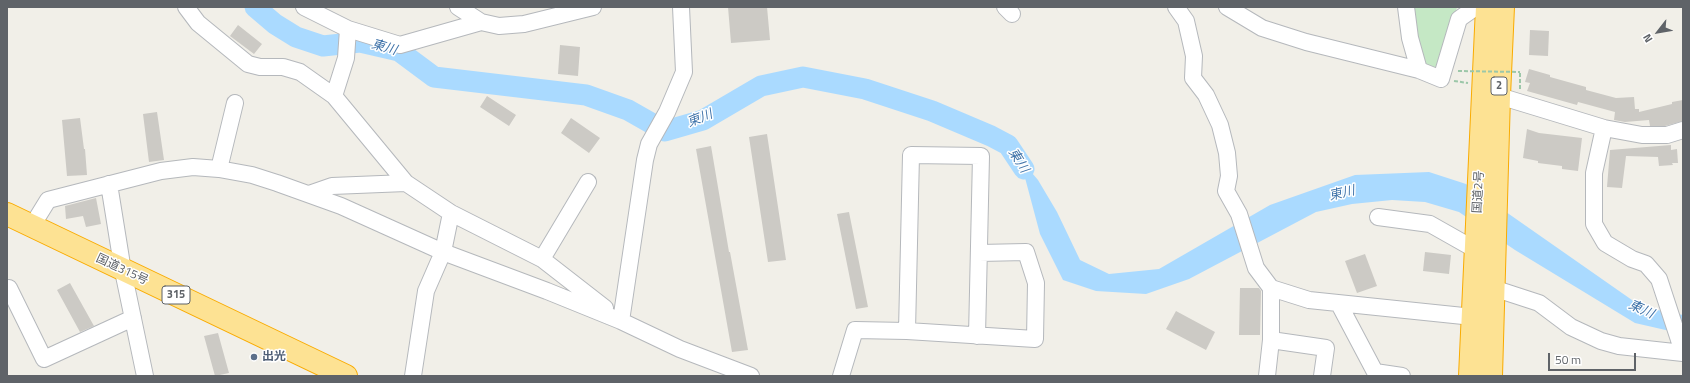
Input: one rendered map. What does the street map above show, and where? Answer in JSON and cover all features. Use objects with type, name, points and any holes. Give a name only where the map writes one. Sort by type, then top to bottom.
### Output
[{"type":"highway","name":"国道2号","points":[[1470,376],[1473,317],[1485,254],[1489,164],[1487,7]]},
{"type":"highway","name":"国道2号","points":[[1489,164],[1499,96],[1503,7]]},
{"type":"highway","name":"国道315号","points":[[7,214],[123,271],[346,376]]},
{"type":"highway","name":"2","points":[[1485,254],[1492,288],[1491,376]]},
{"type":"street","points":[[186,7],[198,23],[248,64],[260,67],[283,67],[300,72],[334,96],[406,183],[450,213],[542,259],[620,320]]},
{"type":"street","points":[[304,7],[348,34],[400,45],[481,22]]},
{"type":"street","points":[[458,7],[481,22],[499,26],[524,24],[593,7]]},
{"type":"street","points":[[620,320],[644,160],[649,144],[667,112],[684,72],[681,7]]},
{"type":"street","points":[[1176,7],[1186,21],[1194,56],[1193,78],[1206,96],[1220,125],[1227,153],[1229,176],[1226,191],[1239,214],[1256,268],[1271,288],[1309,300],[1473,317]]},
{"type":"street","points":[[1227,7],[1262,28],[1306,42],[1419,70],[1441,79],[1460,19],[1476,7]]},
{"type":"street","points":[[1406,7],[1410,38],[1419,70]]},
{"type":"street","points":[[334,96],[346,58],[348,34]]},
{"type":"street","points":[[1499,96],[1604,128],[1642,135],[1667,136],[1683,130]]},
{"type":"street","points":[[219,169],[235,103]]},
{"type":"street","points":[[1492,288],[1539,304],[1572,327],[1601,341],[1619,346],[1683,353],[1676,307],[1659,279],[1646,264],[1632,259],[1605,244],[1594,224],[1594,173],[1604,128]]},
{"type":"street","points":[[907,331],[911,154],[981,156],[977,336]]},
{"type":"street","points":[[32,226],[48,200],[161,171],[192,167],[219,169],[252,175],[341,206],[442,252],[620,320],[680,349],[751,376]]},
{"type":"street","points":[[542,259],[588,182]]},
{"type":"street","points":[[309,194],[332,186],[406,183]]},
{"type":"street","points":[[109,184],[123,271],[145,376]]},
{"type":"street","points":[[413,376],[426,291],[442,252],[450,213]]},
{"type":"street","points":[[1378,218],[1430,224],[1485,254]]},
{"type":"street","points":[[841,376],[855,330],[907,331],[1035,339],[1036,283],[1026,252],[979,254]]},
{"type":"street","points":[[9,288],[44,359],[132,318]]},
{"type":"street","points":[[1267,376],[1271,340],[1271,288]]},
{"type":"street","points":[[1338,304],[1375,372],[1402,376]]},
{"type":"street","points":[[1271,340],[1326,348],[1322,376]]},
{"type":"path","points":[[1458,71],[1520,72],[1520,92]]},
{"type":"path","points":[[1450,80],[1471,84]]},
{"type":"green space","points":[[1409,7],[1457,7],[1440,75],[1422,68]]},
{"type":"water","points":[[1008,145],[1038,180],[1057,212],[1080,260],[1109,274],[1159,269],[1270,205],[1355,175],[1429,172],[1466,184],[1642,307],[1683,315],[1683,334],[1635,323],[1515,250],[1459,212],[1425,202],[1392,200],[1352,204],[1316,212],[1189,279],[1146,294],[1096,291],[1063,280],[1040,234],[1024,174]]},
{"type":"building","points":[[728,7],[767,7],[770,40],[731,43]]},
{"type":"building","points":[[238,25],[262,44],[254,54],[230,36]]},
{"type":"building","points":[[1530,30],[1549,31],[1548,56],[1529,55]]},
{"type":"building","points":[[560,45],[580,47],[578,76],[558,74]]},
{"type":"building","points":[[1529,69],[1550,75],[1550,77],[1586,87],[1586,90],[1616,98],[1634,97],[1635,109],[1639,109],[1639,112],[1683,100],[1683,121],[1665,126],[1650,126],[1649,120],[1625,122],[1614,120],[1615,112],[1578,102],[1577,105],[1527,91],[1530,83],[1525,82]]},
{"type":"building","points":[[487,96],[516,115],[509,126],[480,107]]},
{"type":"building","points":[[157,112],[164,160],[149,162],[143,114]]},
{"type":"building","points":[[80,118],[87,175],[67,176],[62,120]]},
{"type":"building","points":[[571,118],[600,138],[589,153],[561,133]]},
{"type":"building","points":[[1527,129],[1539,133],[1582,138],[1578,171],[1562,169],[1562,166],[1538,163],[1538,161],[1523,158]]},
{"type":"building","points":[[767,134],[786,260],[768,262],[749,137]]},
{"type":"building","points":[[1671,145],[1671,150],[1677,149],[1678,163],[1659,166],[1658,157],[1626,156],[1622,188],[1607,187],[1610,150]]},
{"type":"building","points":[[711,146],[729,252],[748,350],[732,352],[696,149]]},
{"type":"building","points":[[96,198],[101,224],[86,227],[83,216],[66,219],[65,206]]},
{"type":"building","points":[[849,212],[868,307],[856,309],[837,214]]},
{"type":"building","points":[[1425,252],[1451,255],[1449,274],[1423,271]]},
{"type":"building","points":[[1365,254],[1377,286],[1357,293],[1345,261]]},
{"type":"building","points":[[70,283],[94,326],[80,332],[57,290]]},
{"type":"building","points":[[1240,288],[1259,288],[1261,291],[1260,335],[1239,335]]},
{"type":"building","points":[[1176,311],[1215,332],[1206,350],[1166,329]]},
{"type":"building","points":[[218,333],[229,373],[215,376],[204,336]]},
{"type":"waterway","name":"東川","points":[[255,7],[275,24],[296,37],[323,46],[360,42],[399,51],[434,77],[586,95],[628,110],[665,131],[703,120],[761,86],[803,77],[865,89],[932,111],[991,136],[1008,145],[1024,169]]},
{"type":"place","name":"出光","points":[[254,357]]}]
